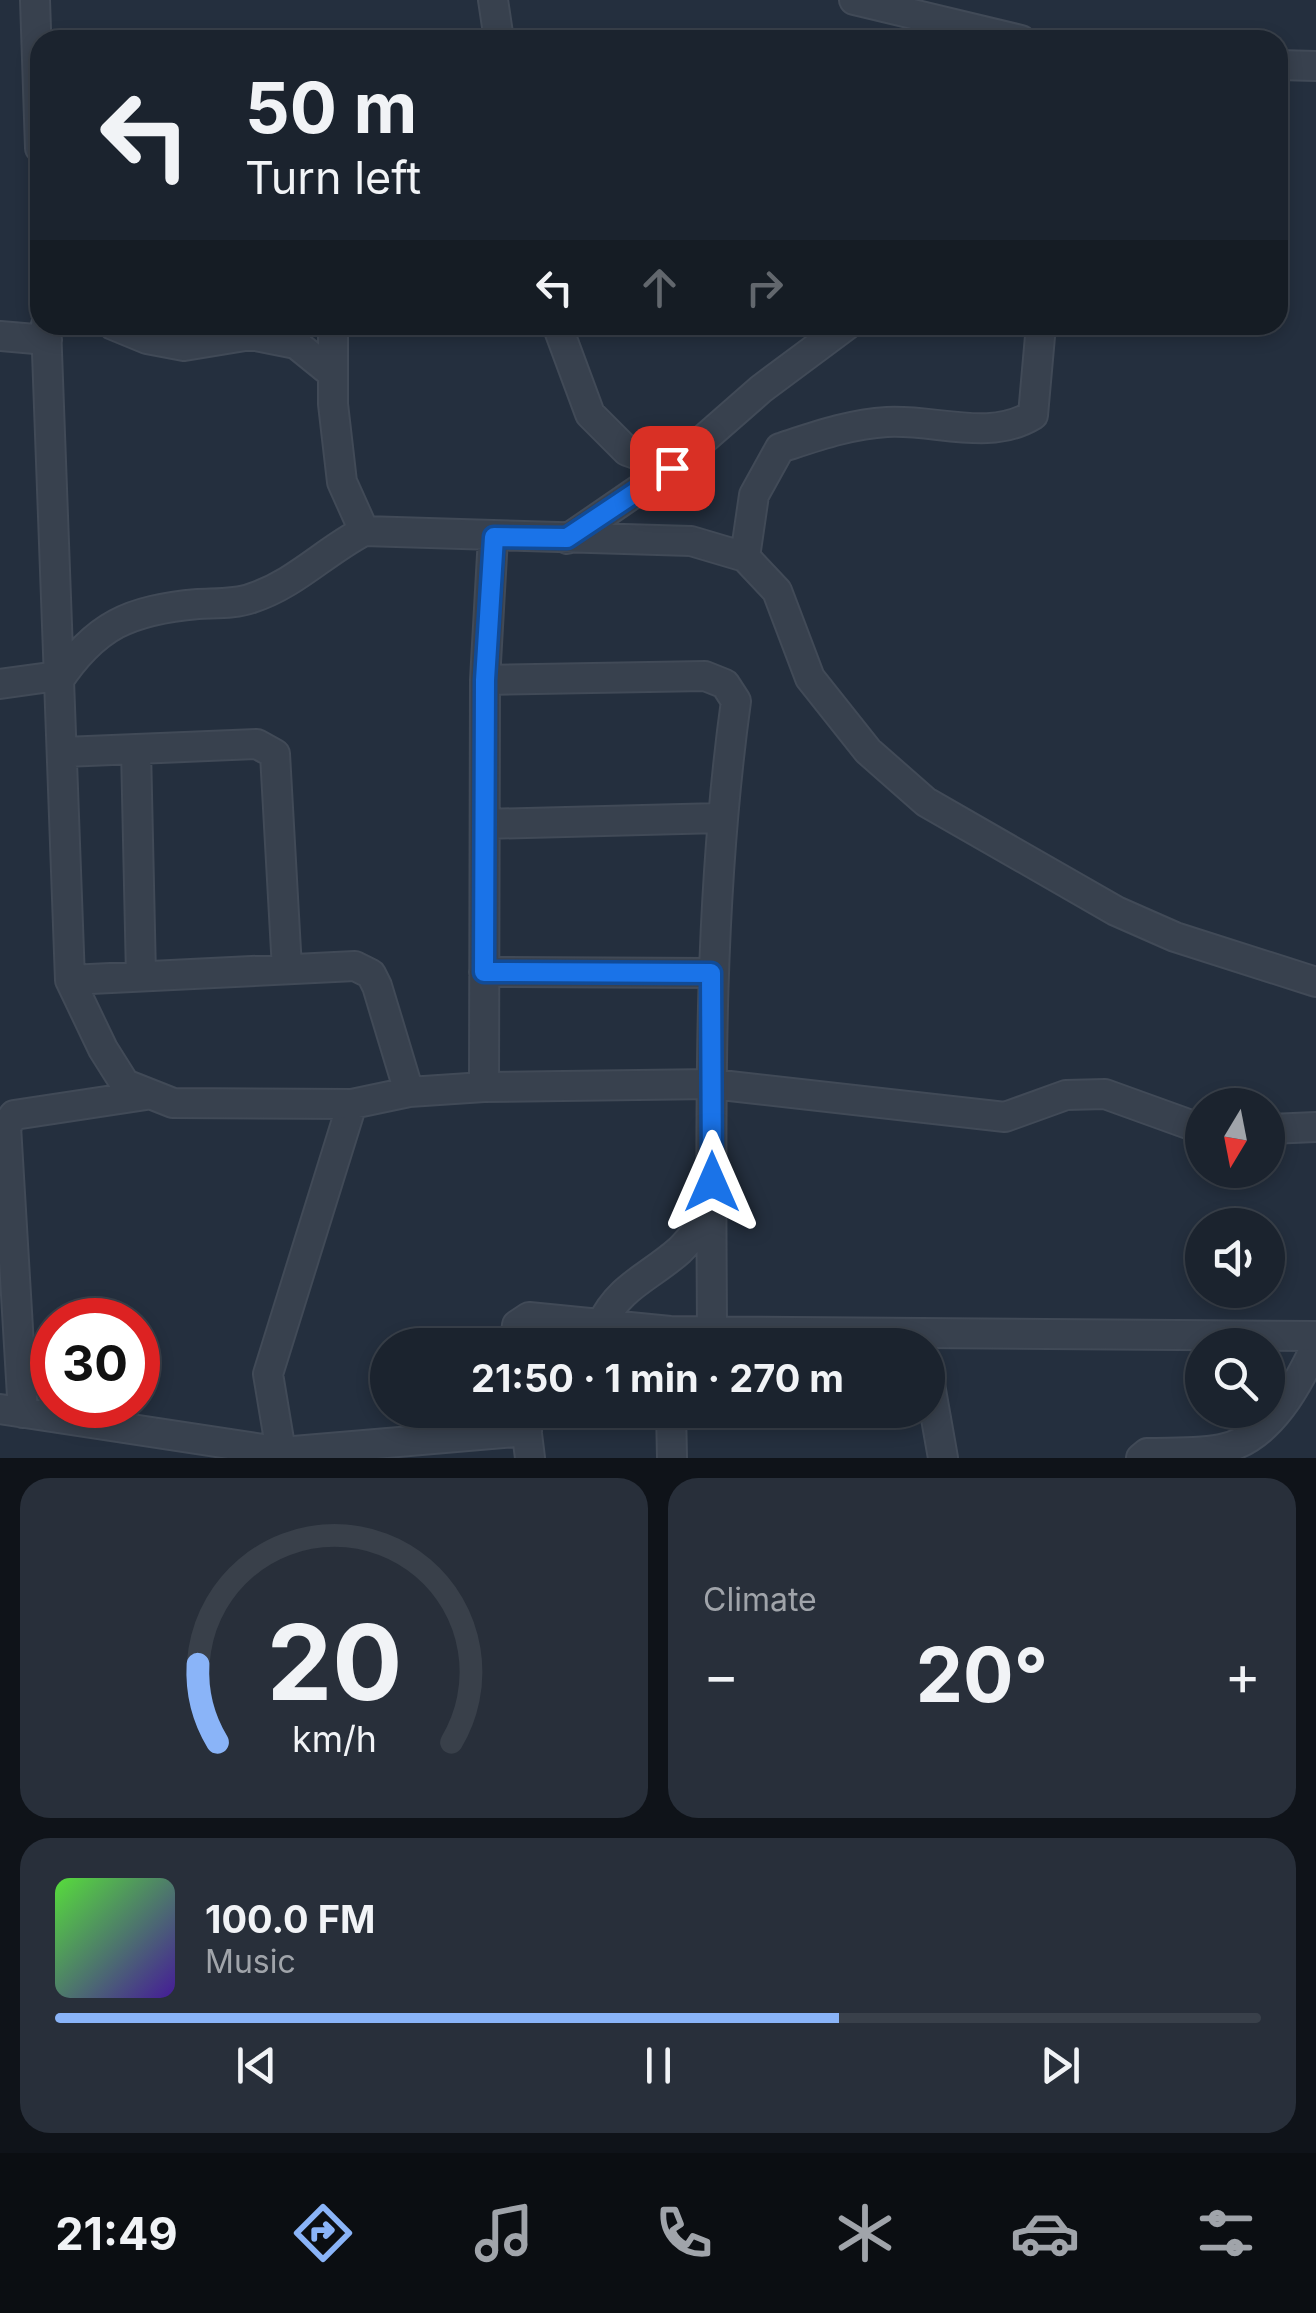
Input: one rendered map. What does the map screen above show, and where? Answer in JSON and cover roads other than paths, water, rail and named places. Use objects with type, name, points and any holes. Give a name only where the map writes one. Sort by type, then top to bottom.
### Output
[{"type":"street","points":[[10,0],[36,13]]},
{"type":"street","points":[[493,0],[498,30]]},
{"type":"street","points":[[854,0],[979,30]]},
{"type":"street","points":[[1288,66],[1316,66]]},
{"type":"street","points":[[0,336],[30,333]]},
{"type":"street","points":[[47,335],[70,980],[102,1049],[126,1084],[172,1103],[352,1104],[409,1092],[484,1087],[712,1084],[1005,1116],[1066,1095],[1105,1094],[1185,1123]]},
{"type":"street","points":[[137,335],[184,346],[251,335],[296,344],[333,374]]},
{"type":"street","points":[[333,335],[342,482],[364,531]]},
{"type":"street","points":[[561,335],[590,414],[627,450],[672,468]]},
{"type":"street","points":[[567,538],[672,468],[761,389],[833,335]]},
{"type":"street","points":[[745,557],[754,495],[780,448],[830,432],[887,422],[1010,428],[1032,415],[1040,335]]},
{"type":"street","points":[[57,683],[80,648],[119,619],[177,606],[248,600],[293,582],[326,551],[364,531],[691,540],[745,557],[777,591],[810,678],[868,751],[926,802],[1116,911],[1175,937],[1316,982]]},
{"type":"street","points":[[484,1087],[485,680],[494,537]]},
{"type":"street","points":[[485,680],[705,676],[725,684],[736,701],[720,818],[711,973],[712,1328]]},
{"type":"street","points":[[0,684],[50,678],[57,683]]},
{"type":"street","points":[[64,752],[256,744],[275,754],[288,969]]},
{"type":"street","points":[[136,749],[141,976]]},
{"type":"street","points":[[485,824],[720,818]]},
{"type":"street","points":[[70,980],[355,966],[370,974],[409,1092]]},
{"type":"street","points":[[484,972],[711,973]]},
{"type":"street","points":[[146,1095],[14,1115],[3,1126],[12,1411],[282,1455],[527,1433]]},
{"type":"street","points":[[282,1455],[268,1374],[352,1104]]},
{"type":"street","points":[[1285,1128],[1316,1127]]},
{"type":"street","points":[[602,1325],[612,1302],[679,1251],[712,1214]]},
{"type":"street","points":[[517,1328],[529,1317],[618,1328]]},
{"type":"street","points":[[945,1338],[1316,1336]]},
{"type":"street","points":[[1141,1458],[1147,1453],[1225,1448],[1245,1439],[1298,1385],[1316,1346]]},
{"type":"street","points":[[671,1428],[672,1458]]},
{"type":"street","points":[[937,1428],[942,1458]]}]
